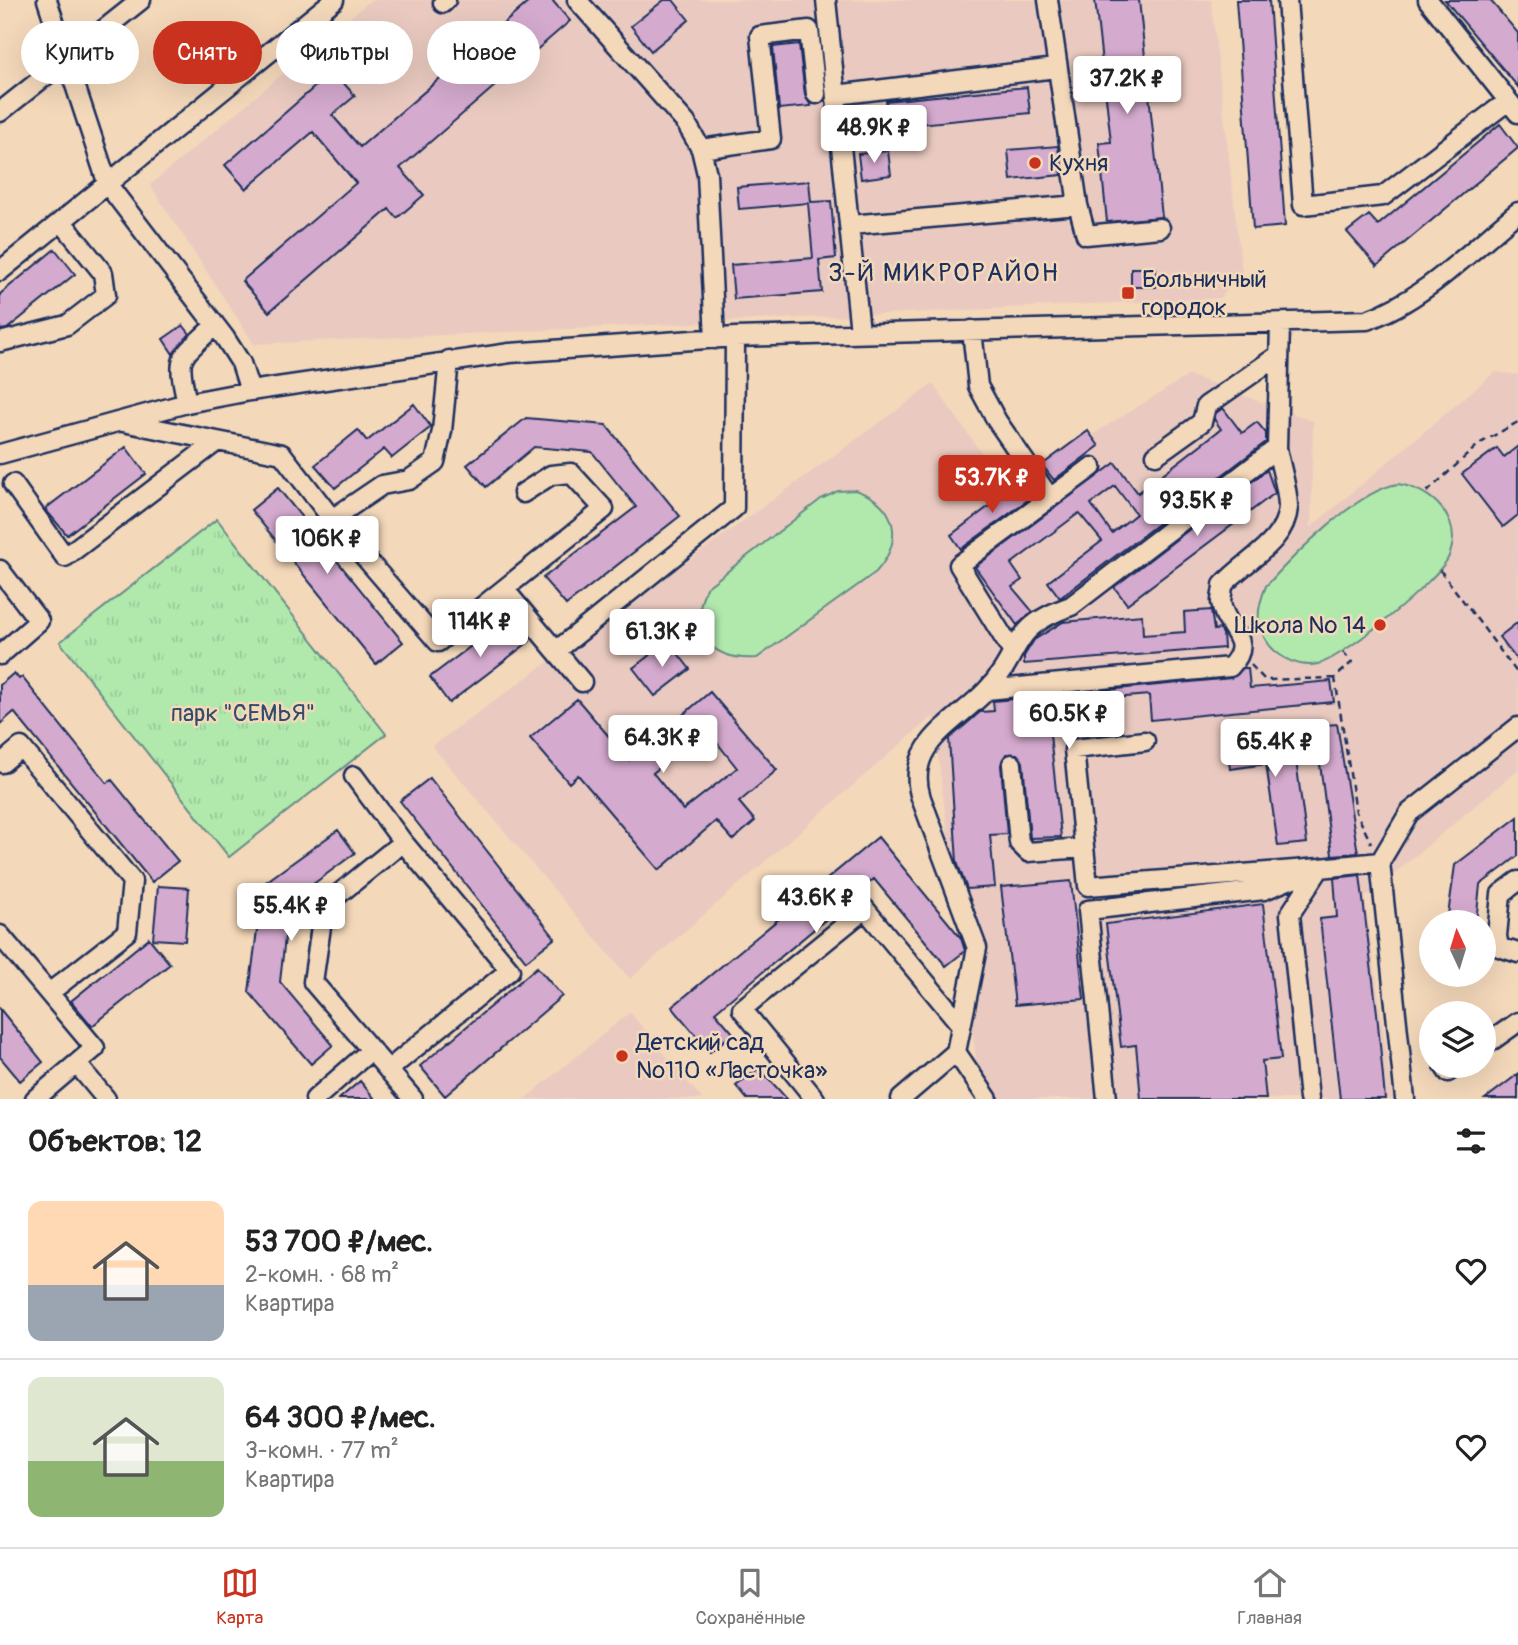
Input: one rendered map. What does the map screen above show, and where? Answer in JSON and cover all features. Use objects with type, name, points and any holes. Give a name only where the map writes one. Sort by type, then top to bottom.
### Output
[{"type":"street","points":[[47,0],[55,21]]},
{"type":"street","points":[[115,21],[141,0]]},
{"type":"street","points":[[0,271],[334,0]]},
{"type":"street","points":[[577,0],[686,123],[701,149],[707,174],[715,338]]},
{"type":"street","points":[[826,0],[860,332]]},
{"type":"street","points":[[1048,0],[1078,205],[1086,235],[1160,228]]},
{"type":"street","points":[[1287,0],[1303,205],[1383,196],[1513,107],[1428,0]]},
{"type":"street","points":[[701,149],[771,139],[760,36],[809,30],[816,94]]},
{"type":"street","points":[[836,95],[1056,68]]},
{"type":"street","points":[[0,112],[36,84]]},
{"type":"street","points":[[77,84],[108,185],[215,325],[240,363],[250,391]]},
{"type":"street","points":[[850,225],[1078,205]]},
{"type":"street","points":[[0,454],[187,403],[449,360],[735,337],[1349,322],[1383,314],[1428,285],[1518,212]]},
{"type":"street","points":[[0,342],[67,325],[106,295],[103,273],[62,222]]},
{"type":"street","points":[[987,690],[1230,667],[1240,657],[1242,643],[1221,603],[1223,585],[1269,544],[1284,526],[1288,507],[1277,448],[1280,324]]},
{"type":"street","points":[[187,403],[179,365],[182,358],[215,325]]},
{"type":"street","points":[[972,330],[978,386],[997,421],[1050,498]]},
{"type":"street","points":[[556,651],[734,508],[735,337]]},
{"type":"street","points":[[1156,455],[1202,422],[1206,406],[1279,355]]},
{"type":"street","points":[[332,519],[382,485],[409,480],[435,462],[442,431],[449,360]]},
{"type":"street","points":[[119,421],[282,454],[332,519],[438,642],[604,509],[571,473],[551,475],[523,493]]},
{"type":"street","points":[[13,484],[65,556],[216,442]]},
{"type":"street","points":[[901,1099],[956,1052],[977,948],[916,785],[917,765],[925,749],[947,724],[987,690],[1031,624],[1071,606],[1277,448]]},
{"type":"street","points":[[1012,651],[960,565],[1092,467]]},
{"type":"street","points":[[0,570],[39,621],[0,655]]},
{"type":"street","points":[[504,589],[582,682]]},
{"type":"street","points":[[1405,1099],[1380,862],[1409,813],[1518,727]]},
{"type":"street","points":[[1145,741],[1074,749],[1088,886],[1380,862]]},
{"type":"street","points":[[1,763],[21,747],[132,881],[127,932],[49,993]]},
{"type":"street","points":[[1012,764],[1019,843],[1028,852],[1084,848]]},
{"type":"street","points":[[354,775],[403,842],[510,970],[388,1070]]},
{"type":"street","points":[[403,842],[324,906],[313,982],[413,1099]]},
{"type":"street","points":[[1107,1099],[1088,910],[1264,890],[1320,868]]},
{"type":"street","points":[[1309,1099],[1290,914],[1320,868]]},
{"type":"street","points":[[1518,881],[1501,894],[1496,936],[1499,947],[1518,953]]},
{"type":"street","points":[[815,1099],[742,1009],[865,909],[961,1025]]},
{"type":"street","points":[[0,935],[95,1048],[35,1099]]},
{"type":"street","points":[[1496,1038],[1518,1022]]},
{"type":"street","points":[[315,1099],[371,1050]]},
{"type":"street","points":[[956,1052],[988,1099]]},
{"type":"street","points":[[77,1064],[106,1099]]},
{"type":"path","points":[[1427,492],[1479,444],[1518,422]]},
{"type":"path","points":[[1440,570],[1518,674]]},
{"type":"path","points":[[1240,657],[1254,667],[1265,680],[1335,678],[1352,662],[1343,652]]},
{"type":"path","points":[[1335,678],[1356,811],[1380,862]]},
{"type":"shaded area","points":[[371,0],[1211,0],[1242,272],[1220,298],[254,344],[150,185],[276,80],[276,84],[413,84],[413,21],[346,21]]},
{"type":"shaded area","points":[[1495,372],[1518,375],[1518,770],[1365,898],[1393,1099],[981,1099],[933,716],[630,979],[432,746],[933,384],[1006,488],[1189,375],[1313,421],[1311,527]]},
{"type":"shaded area","name":"Детский сад №110 «Ласточка»","points":[[630,1012],[702,1099],[525,1099]]},
{"type":"green space","points":[[1398,484],[1422,492],[1433,499],[1448,518],[1452,542],[1449,556],[1442,567],[1389,617],[1330,659],[1318,664],[1304,665],[1280,655],[1265,639],[1259,624],[1259,609],[1266,586],[1346,511],[1364,498]]},
{"type":"green space","points":[[855,490],[880,504],[892,524],[891,548],[876,572],[757,658],[726,655],[715,649],[707,641],[700,618],[706,588],[821,499],[838,491]]},
{"type":"green space","name":"парк \"СЕМЬЯ\"","points":[[217,519],[386,734],[229,857],[60,642]]},
{"type":"building","points":[[531,0],[552,0],[570,21],[540,47],[540,21],[507,21]]},
{"type":"building","points":[[664,0],[673,0],[689,20],[651,51],[631,26]]},
{"type":"building","points":[[1095,0],[1139,0],[1162,217],[1107,222],[1099,143],[1111,142]]},
{"type":"building","points":[[1236,0],[1269,0],[1285,226],[1253,229]]},
{"type":"building","points":[[1445,0],[1490,0],[1518,33],[1518,87]]},
{"type":"building","points":[[799,44],[805,95],[811,106],[779,109],[773,47]]},
{"type":"building","points":[[318,84],[344,84],[355,96],[332,115],[360,147],[433,84],[497,84],[400,168],[424,195],[397,218],[389,209],[269,312],[242,281],[356,183],[313,132],[246,189],[225,165]]},
{"type":"building","points":[[1027,87],[1030,113],[889,127],[886,101]]},
{"type":"building","points":[[1500,124],[1518,148],[1377,266],[1347,232],[1369,215],[1378,225]]},
{"type":"building","name":"Кухня","points":[[1058,146],[1062,175],[1011,180],[1008,150]]},
{"type":"building","points":[[888,151],[891,175],[861,179],[858,154]]},
{"type":"building","points":[[809,181],[811,202],[831,201],[836,258],[819,260],[822,292],[734,299],[731,265],[813,258],[808,203],[739,209],[737,187]]},
{"type":"building","points":[[55,249],[75,274],[7,329],[0,330],[0,294]]},
{"type":"building","points":[[1131,268],[1156,268],[1156,287],[1131,287]]},
{"type":"building","points":[[183,325],[190,334],[173,354],[163,339]]},
{"type":"building","points":[[414,404],[431,427],[392,458],[384,449],[335,488],[315,465],[358,430],[367,441]]},
{"type":"building","points":[[1223,408],[1242,433],[1257,422],[1266,433],[1266,442],[1060,598],[1048,582],[1102,541],[1079,513],[1011,564],[1022,580],[1012,587],[1033,612],[1017,625],[975,567],[1115,463],[1138,493],[1221,429],[1214,419],[1216,413]],"holes":[[[1115,486],[1136,514],[1112,533],[1091,504]]]},
{"type":"building","points":[[526,418],[606,425],[680,516],[566,605],[543,578],[636,507],[592,452],[534,447],[486,487],[467,465]]},
{"type":"building","points":[[1088,431],[1099,446],[1054,480],[1042,465]]},
{"type":"building","points":[[1518,446],[1518,515],[1503,527],[1462,474],[1497,448],[1504,457]]},
{"type":"building","points":[[126,447],[146,474],[67,535],[45,509]]},
{"type":"building","points":[[1267,470],[1275,493],[1127,604],[1114,587]]},
{"type":"building","points":[[1021,482],[1032,497],[961,549],[951,535]]},
{"type":"building","points":[[278,488],[403,642],[376,664],[251,510]]},
{"type":"building","points":[[1211,610],[1214,630],[1220,629],[1223,634],[1224,648],[1024,664],[1024,656],[1034,640],[1063,622],[1142,615],[1143,635],[1185,632],[1184,612]]},
{"type":"building","points":[[511,616],[530,641],[449,703],[430,677]]},
{"type":"building","points":[[1518,622],[1518,661],[1499,637]]},
{"type":"building","points":[[668,641],[690,669],[655,696],[633,668]]},
{"type":"building","points":[[1243,668],[1248,668],[1250,688],[1331,681],[1334,702],[1151,720],[1149,695],[1103,699],[1105,720],[1049,725],[1061,837],[1030,838],[1023,762],[1017,754],[1006,754],[1001,765],[1007,834],[990,835],[995,887],[967,889],[957,862],[949,739],[980,712],[994,711],[993,701],[1231,678]]},
{"type":"building","points":[[14,673],[19,679],[22,677],[107,783],[112,780],[178,861],[152,882],[14,712],[0,724],[0,685]]},
{"type":"building","points":[[710,692],[777,770],[739,802],[755,821],[733,840],[716,821],[659,870],[578,775],[569,783],[530,738],[577,699],[629,760]],"holes":[[[707,730],[737,768],[683,810],[653,773]]]},
{"type":"building","points":[[1337,724],[1358,853],[1332,855],[1315,726]]},
{"type":"building","points":[[1292,730],[1307,843],[1278,846],[1266,764],[1230,769],[1226,739]]},
{"type":"building","points":[[430,778],[555,938],[526,961],[400,801]]},
{"type":"building","points":[[1518,817],[1518,856],[1480,885],[1477,910],[1449,910],[1455,865]]},
{"type":"building","points":[[338,830],[355,853],[289,902],[280,982],[333,1045],[311,1064],[249,992],[263,884]]},
{"type":"building","points":[[878,837],[961,938],[965,951],[946,966],[874,879],[715,1012],[733,1033],[710,1052],[672,1007]]},
{"type":"building","points":[[1360,875],[1385,1099],[1340,1099],[1320,919],[1337,917],[1334,878]]},
{"type":"building","points":[[1071,881],[1084,999],[1015,1005],[1001,887]]},
{"type":"building","points":[[158,886],[189,888],[185,941],[153,939]]},
{"type":"building","points":[[1263,904],[1281,1059],[1262,1061],[1266,1099],[1141,1099],[1136,1045],[1121,1047],[1106,924]]},
{"type":"building","points":[[149,938],[170,964],[92,1026],[71,1001]]},
{"type":"building","points":[[537,967],[562,996],[445,1096],[420,1066]]},
{"type":"building","points":[[0,1009],[43,1062],[20,1081],[0,1057]]},
{"type":"building","points":[[759,1068],[787,1099],[747,1099],[736,1086]]},
{"type":"building","points":[[1518,1074],[1518,1099],[1485,1099]]},
{"type":"building","points":[[360,1081],[375,1099],[339,1099]]},
{"type":"place","name":"Кухня","points":[[1035,163]]},
{"type":"place","name":"Больничный городок","points":[[1128,293]]},
{"type":"place","name":"Школа № 14","points":[[1380,625]]},
{"type":"place","name":"Детский сад №110 «Ласточка»","points":[[622,1056]]},
{"type":"district","name":"3-Й МИКРОРАЙОН","points":[[944,273]]}]
